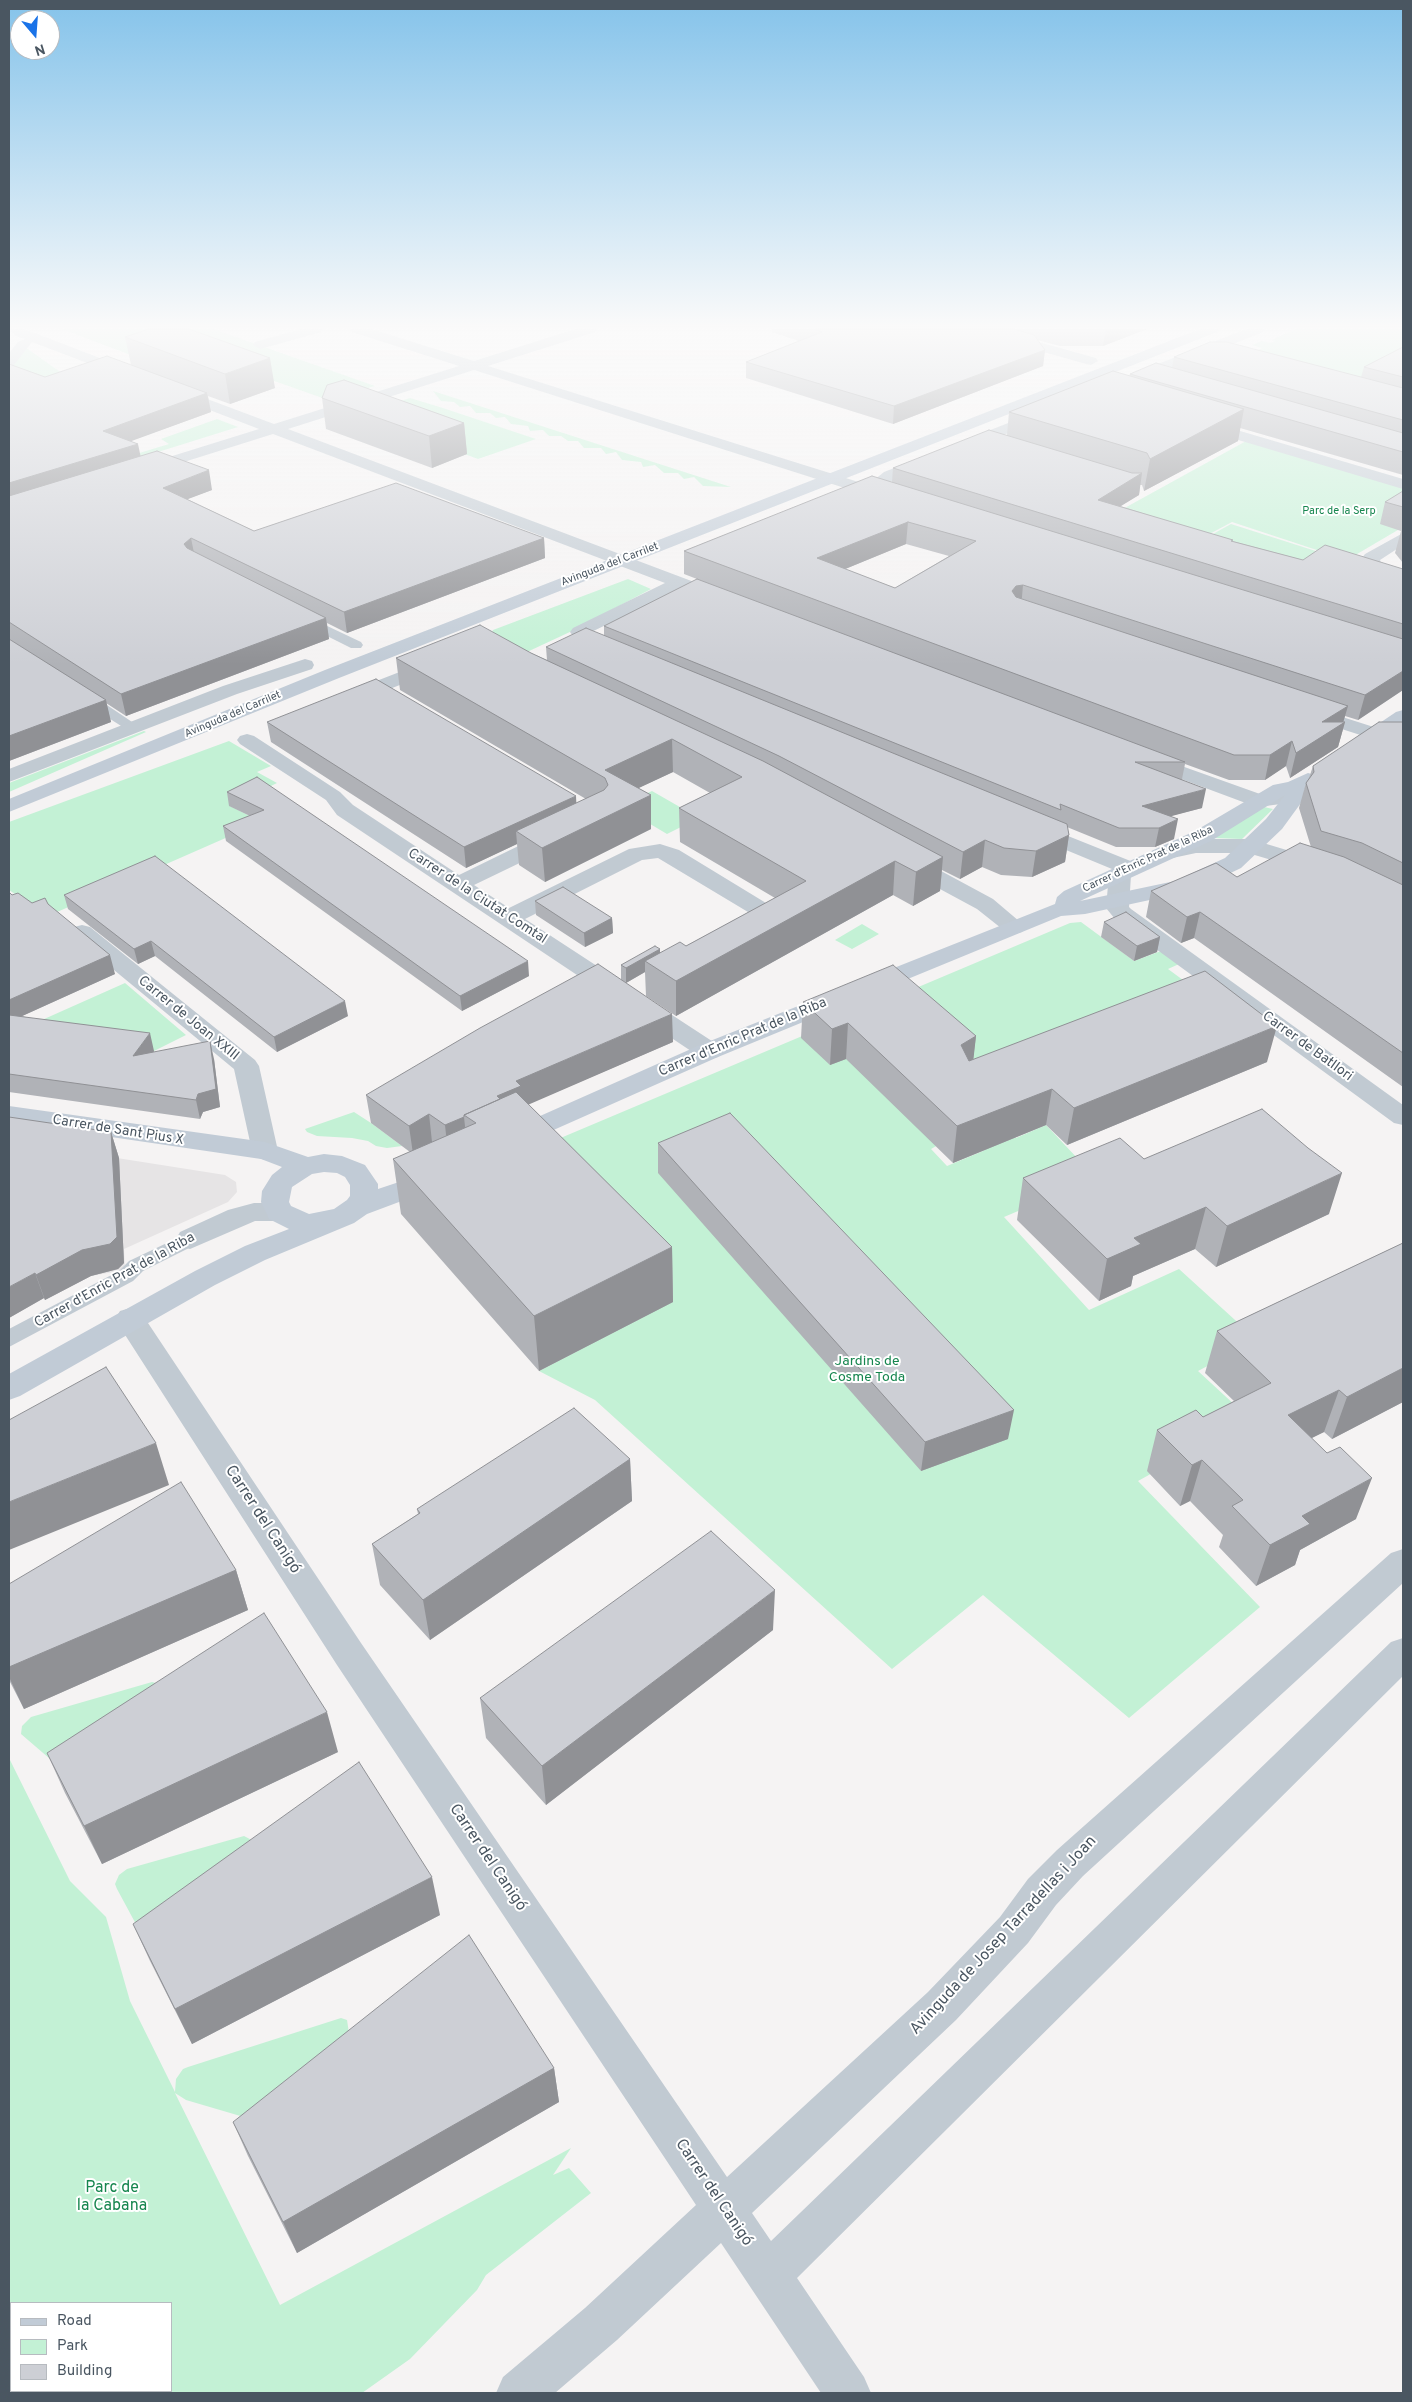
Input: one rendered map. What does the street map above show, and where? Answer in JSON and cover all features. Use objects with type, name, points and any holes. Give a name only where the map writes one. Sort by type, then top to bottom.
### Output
[{"type":"main road","name":"Avinguda del Carrilet","points":[[9,806],[332,674],[485,614],[620,552],[829,471],[912,441]]},
{"type":"main road","points":[[756,490],[808,470]]},
{"type":"main road","name":"Avinguda del Carrilet","points":[[512,585],[598,552]]},
{"type":"main road","name":"Avinguda del Carrilet","points":[[9,797],[109,755],[319,659],[374,638]]},
{"type":"main road","points":[[1345,755],[1376,734],[1401,721]]},
{"type":"main road","name":"Carrer d'Enric Prat de la Riba","points":[[494,1146],[709,1052],[1057,910],[1085,907],[1190,882],[1233,863],[1274,824],[1294,792],[1322,770]]},
{"type":"main road","name":"Carrer d'Enric Prat de la Riba","points":[[1057,910],[1072,896],[1203,836],[1258,802]]},
{"type":"main road","name":"Carrer de Sant Pius X","points":[[9,1114],[265,1150],[306,1166]]},
{"type":"main road","name":"Carrer de Sant Pius X","points":[[227,1146],[272,1171],[282,1181]]},
{"type":"main road","points":[[9,1388],[130,1319],[255,1253],[344,1216],[357,1207],[421,1184],[441,1169],[381,1177],[355,1171],[342,1165],[324,1163],[306,1166],[290,1174],[282,1181],[276,1191],[274,1202],[282,1214],[293,1220],[310,1224],[327,1222]]},
{"type":"main road","points":[[355,1171],[364,1184],[364,1196],[357,1207]]},
{"type":"main road","points":[[255,1253],[270,1239],[282,1214]]},
{"type":"street","points":[[129,474],[235,441]]},
{"type":"street","points":[[306,441],[598,552],[620,552],[653,572],[738,604]]},
{"type":"street","points":[[716,441],[808,470],[829,471],[870,491],[902,501]]},
{"type":"street","points":[[976,441],[1001,449]]},
{"type":"street","points":[[844,497],[870,491],[890,475],[976,441]]},
{"type":"street","points":[[1260,441],[1403,484]]},
{"type":"street","points":[[1403,538],[1371,558],[1375,568],[1403,576]]},
{"type":"street","name":"Avinguda del Carrilet","points":[[653,572],[671,565]]},
{"type":"street","points":[[582,642],[673,586]]},
{"type":"street","points":[[471,640],[469,637],[470,632],[475,623],[485,614]]},
{"type":"street","name":"Avinguda del Carrilet","points":[[9,776],[230,690],[319,659]]},
{"type":"street","points":[[336,704],[447,660]]},
{"type":"street","points":[[377,688],[396,698]]},
{"type":"street","points":[[1289,706],[1376,734]]},
{"type":"street","name":"Carrer de la Ciutat Comtal","points":[[256,737],[333,796],[345,810],[709,1052]]},
{"type":"street","points":[[1127,752],[1258,802],[1294,792]]},
{"type":"street","points":[[1015,820],[1125,872],[1118,899]]},
{"type":"street","points":[[1168,852],[1196,846],[1250,846],[1332,868],[1291,842],[1274,824]]},
{"type":"street","points":[[458,884],[565,832]]},
{"type":"street","points":[[508,918],[637,854],[660,851],[671,855],[758,908],[760,915],[754,923],[722,941]]},
{"type":"street","points":[[890,853],[985,904],[1014,927]]},
{"type":"street","name":"Carrer de Batllori","points":[[1118,899],[1117,908],[1123,914],[1403,1117]]},
{"type":"street","name":"Carrer de Joan XXIII","points":[[63,917],[246,1066],[265,1150]]},
{"type":"street","points":[[626,996],[648,983]]},
{"type":"street","name":"Carrer d'Enric Prat de la Riba","points":[[190,1239],[238,1217],[254,1212],[282,1214]]},
{"type":"street","name":"Carrer del Canigó","points":[[130,1319],[355,1662],[848,2393]]},
{"type":"street","name":"Avinguda de Josep Tarradellas i Joan","points":[[519,2393],[601,2324],[942,2006],[1014,1930],[1042,1892],[1070,1863],[1403,1563]]},
{"type":"street","points":[[768,2275],[1403,1653]]},
{"type":"lane","points":[[290,612],[356,645]]},
{"type":"lane","points":[[74,690],[134,728]]},
{"type":"lane","name":"Carrer d'Enric Prat de la Riba","points":[[9,1339],[126,1276],[136,1266],[190,1239]]},
{"type":"shaded area","points":[[9,1141],[225,1175],[236,1182],[237,1192],[228,1202],[124,1249],[125,1270],[79,1278],[45,1300]]},
{"type":"green space","points":[[164,441],[193,441],[142,457],[136,454],[169,444]]},
{"type":"green space","points":[[429,441],[530,441],[478,459]]},
{"type":"green space","points":[[578,441],[588,441],[731,487],[703,486],[694,477],[684,479],[678,473],[664,473],[655,465],[643,467],[641,462],[622,460],[616,452],[606,454],[601,448],[584,448]]},
{"type":"green space","name":"Parc de la Serp","points":[[1246,441],[1252,441],[1403,485],[1403,527],[1347,560],[1232,522],[1187,546],[1101,521]]},
{"type":"green space","points":[[1231,524],[1322,553],[1284,576],[1193,545]]},
{"type":"green space","points":[[628,579],[651,589],[572,631],[527,652],[490,638],[493,630]]},
{"type":"green space","points":[[144,731],[146,732],[9,792],[9,783]]},
{"type":"green space","points":[[229,741],[271,766],[257,772],[277,783],[230,806],[262,822],[48,916],[9,890],[9,822]]},
{"type":"green space","points":[[652,791],[699,818],[667,834],[620,806]]},
{"type":"green space","points":[[1264,807],[1273,809],[1242,839],[1214,838]]},
{"type":"green space","name":"Jardins de Cosme Toda","points":[[1081,922],[1134,961],[1161,951],[1179,964],[1168,969],[1202,994],[931,1149],[947,1166],[983,1151],[1010,1132],[1016,1138],[1046,1125],[1096,1178],[1004,1217],[1089,1310],[1179,1269],[1257,1340],[1198,1371],[1250,1419],[1138,1481],[1260,1607],[1129,1718],[983,1595],[892,1669],[595,1400],[539,1371],[673,1301],[525,1153],[1070,923]]},
{"type":"green space","points":[[862,924],[879,934],[852,949],[835,940]]},
{"type":"green space","points":[[125,983],[186,1035],[154,1051],[15,1032]]},
{"type":"green space","points":[[354,1112],[402,1146],[387,1148],[376,1146],[368,1141],[352,1138],[317,1136],[307,1132],[305,1129]]},
{"type":"green space","points":[[152,1682],[160,1684],[64,1771],[21,1734],[22,1726],[31,1717]]},
{"type":"green space","name":"Parc de la Cabana","points":[[9,1758],[70,1881],[106,1917],[130,2001],[175,2092],[176,2079],[183,2069],[341,2018],[347,2020],[351,2046],[254,2120],[186,2100],[175,2093],[280,2305],[571,2148],[553,2175],[569,2168],[591,2193],[486,2275],[477,2290],[410,2359],[362,2393],[9,2393]]},
{"type":"green space","points":[[244,1836],[265,1847],[144,1939],[115,1884],[119,1875],[127,1869]]},
{"type":"building","points":[[9,441],[130,441],[138,444],[9,483]]},
{"type":"building","points":[[961,441],[1026,441],[1132,473],[1142,473],[1098,500],[1233,540],[1231,541],[1303,560],[1325,545],[1403,569],[1403,624],[893,468]]},
{"type":"building","points":[[1107,441],[1184,441],[1150,459],[1147,453]]},
{"type":"building","points":[[1365,441],[1403,441],[1403,452]]},
{"type":"building","points":[[157,451],[209,470],[163,488],[254,531],[396,483],[544,538],[344,612],[191,538],[184,544],[187,548],[326,618],[121,694],[9,622],[9,496]]},
{"type":"building","points":[[872,476],[1403,639],[1403,671],[1365,695],[1023,585],[1016,586],[1012,591],[1016,597],[1348,706],[1322,722],[1345,722],[1296,753],[1292,741],[1270,755],[1234,755],[684,551]],"holes":[[[908,522],[976,541],[895,588],[817,558]]]},
{"type":"building","points":[[1403,491],[1403,507],[1385,502]]},
{"type":"building","points":[[697,579],[1185,762],[1135,762],[1206,789],[1142,806],[1178,819],[1159,828],[1119,828],[1060,804],[1061,810],[604,626]]},
{"type":"building","points":[[480,625],[531,653],[763,761],[943,857],[916,872],[895,861],[676,981],[645,961],[680,942],[686,946],[806,881],[679,808],[742,777],[672,739],[605,770],[651,795],[542,848],[516,831],[604,790],[608,785],[605,778],[396,658]]},
{"type":"building","points":[[586,628],[1067,824],[1069,835],[1036,851],[1004,848],[985,840],[963,852],[779,756],[546,647]]},
{"type":"building","points":[[9,639],[106,700],[9,736]]},
{"type":"building","points":[[376,679],[576,796],[464,847],[267,722]]},
{"type":"building","points":[[1379,722],[1403,722],[1403,863],[1362,843],[1321,831],[1306,783],[1314,772],[1313,766]]},
{"type":"building","points":[[257,777],[528,961],[460,996],[223,826],[264,810],[227,792]]},
{"type":"building","points":[[1300,843],[1344,857],[1403,885],[1403,1053],[1200,912],[1187,917],[1151,891],[1216,863],[1237,877]]},
{"type":"building","points":[[155,856],[345,1001],[274,1037],[151,941],[134,949],[64,895]]},
{"type":"building","points":[[563,887],[612,918],[584,933],[535,901]]},
{"type":"building","points":[[9,892],[12,895],[18,893],[32,903],[45,898],[48,904],[110,955],[9,1000]]},
{"type":"building","points":[[1126,912],[1160,937],[1137,946],[1104,922]]},
{"type":"building","points":[[655,946],[660,949],[626,968],[621,965]]},
{"type":"building","points":[[598,964],[672,1014],[516,1081],[521,1086],[497,1096],[500,1099],[445,1125],[429,1114],[409,1126],[366,1095],[480,1028]]},
{"type":"building","points":[[893,965],[976,1036],[961,1045],[969,1061],[1205,971],[1277,1026],[1074,1108],[1052,1089],[957,1126],[848,1023],[832,1029],[803,1002]]},
{"type":"building","points":[[9,1015],[150,1033],[133,1056],[210,1041],[216,1089],[198,1094],[196,1100],[9,1074]]},
{"type":"building","points":[[516,1092],[672,1247],[534,1316],[393,1159],[476,1123],[464,1115]]},
{"type":"building","points":[[1262,1109],[1308,1148],[1342,1173],[1227,1226],[1206,1207],[1134,1238],[1141,1244],[1107,1259],[1023,1178],[1120,1138],[1144,1159]]},
{"type":"building","points":[[730,1113],[1014,1410],[925,1442],[658,1143]]},
{"type":"building","points":[[9,1117],[111,1132],[117,1237],[110,1244],[82,1250],[36,1275],[35,1273],[9,1287]]},
{"type":"building","points":[[1403,1243],[1403,1368],[1347,1397],[1339,1390],[1288,1415],[1327,1453],[1340,1447],[1372,1478],[1302,1516],[1310,1524],[1270,1545],[1232,1506],[1243,1500],[1202,1460],[1192,1465],[1157,1430],[1196,1410],[1203,1417],[1271,1383],[1217,1331]]},
{"type":"building","points":[[106,1367],[156,1443],[9,1502],[9,1420]]},
{"type":"building","points":[[574,1408],[630,1459],[423,1600],[372,1544],[420,1513],[417,1509]]},
{"type":"building","points":[[181,1482],[236,1570],[9,1667],[9,1584]]},
{"type":"building","points":[[711,1531],[775,1590],[542,1766],[480,1698]]},
{"type":"building","points":[[264,1613],[327,1712],[84,1826],[47,1753]]},
{"type":"building","points":[[359,1762],[432,1877],[175,2009],[133,1924]]},
{"type":"building","points":[[469,1935],[554,2068],[283,2222],[233,2122]]}]
